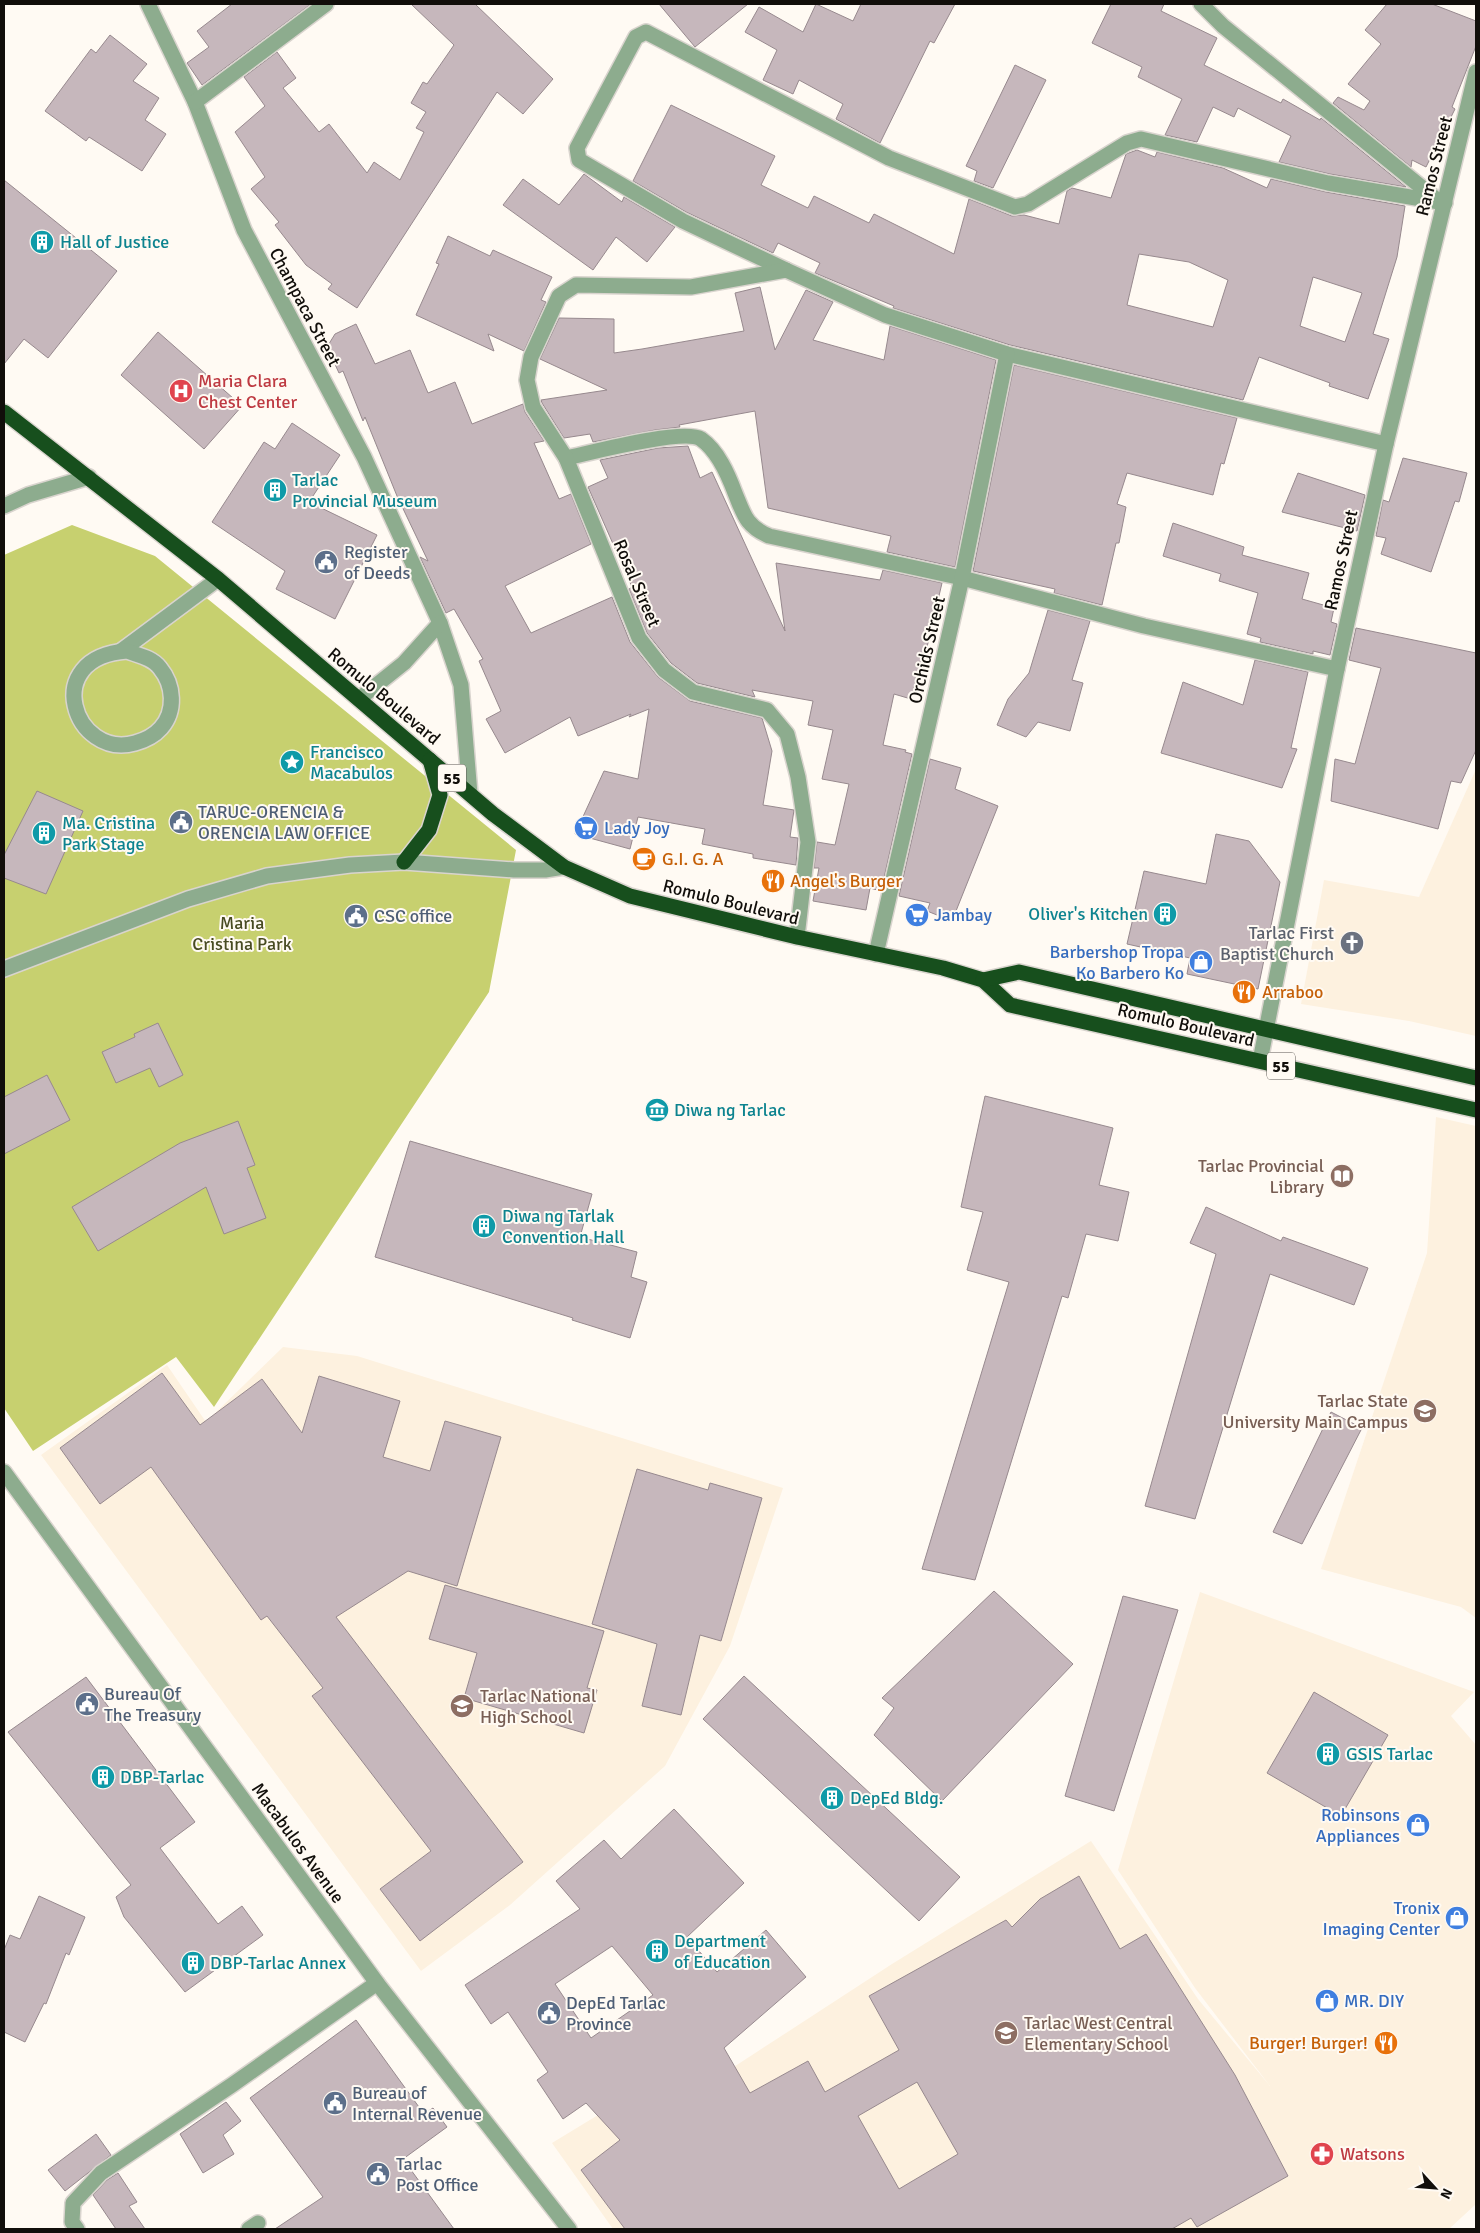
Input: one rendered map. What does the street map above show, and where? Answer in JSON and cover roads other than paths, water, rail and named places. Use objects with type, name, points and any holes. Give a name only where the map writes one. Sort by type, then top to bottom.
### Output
[{"type":"highway","name":"Romulo Boulevard","points":[[4,412],[90,476],[218,579],[470,794],[532,845],[564,867],[630,896],[797,937],[984,980],[1019,972],[1476,1078]]},
{"type":"highway","points":[[404,862],[429,830],[440,795],[430,760]]},
{"type":"highway","name":"Romulo Boulevard","points":[[984,980],[1010,1005],[1476,1110]]},
{"type":"street","name":"Champaca Street","points":[[148,4],[196,102],[244,230],[364,457],[440,623],[461,685],[470,794]]},
{"type":"street","points":[[196,102],[326,4]]},
{"type":"street","points":[[1201,4],[1223,26],[1441,202]]},
{"type":"street","points":[[1386,444],[1007,354],[885,315],[683,221],[579,160],[577,148],[636,37],[646,32],[888,158],[1015,207],[1028,204],[1127,143],[1141,139],[1328,183],[1441,202]]},
{"type":"street","name":"Ramos Street","points":[[1260,1061],[1337,669],[1386,444],[1441,202],[1476,72]]},
{"type":"street","name":"Rosal Street","points":[[786,270],[692,288],[576,285],[559,296],[531,356],[527,380],[533,408],[566,458],[639,638],[664,670],[693,692],[767,710],[787,734],[798,777],[808,842],[797,937]]},
{"type":"street","name":"Orchids Street","points":[[876,954],[962,578],[1007,354]]},
{"type":"street","points":[[566,458],[674,436],[699,438],[711,448],[728,476],[747,521],[756,530],[769,536],[962,578],[1144,626],[1337,669]]},
{"type":"street","points":[[4,506],[28,495],[90,476]]},
{"type":"street","points":[[121,651],[127,651],[147,658],[160,667],[172,698],[170,714],[162,728],[148,740],[127,745],[111,744],[95,736],[76,712],[73,696],[77,677],[89,661],[108,653],[121,651],[218,579]]},
{"type":"street","points":[[359,699],[404,663],[440,623]]},
{"type":"street","points":[[4,969],[188,899],[267,876],[350,865],[404,862],[514,870],[545,870],[564,867]]},
{"type":"street","name":"Macabulos Avenue","points":[[4,1472],[377,1984],[570,2229]]},
{"type":"street","points":[[77,2229],[72,2222],[72,2203],[100,2173],[232,2086],[377,1984]]},
{"type":"place","name":"Hall of Justice","points":[[42,242]]},
{"type":"place","name":"Maria Clara Chest Center","points":[[181,391]]},
{"type":"place","name":"Tarlac Provincial Museum","points":[[275,490]]},
{"type":"place","name":"Register of Deeds","points":[[326,562]]},
{"type":"place","name":"Francisco Macabulos","points":[[292,762]]},
{"type":"place","name":"TARUC-ORENCIA & ORENCIA LAW OFFICE","points":[[181,822]]},
{"type":"place","name":"Lady Joy","points":[[586,828]]},
{"type":"place","name":"Ma. Cristina Park Stage","points":[[44,833]]},
{"type":"place","name":"G.I. G. A","points":[[644,859]]},
{"type":"place","name":"Angel's Burger","points":[[773,881]]},
{"type":"place","name":"Oliver's Kitchen","points":[[1165,914]]},
{"type":"place","name":"Jambay","points":[[917,915]]},
{"type":"place","name":"CSC office","points":[[356,916]]},
{"type":"place","name":"Tarlac First Baptist Church","points":[[1352,943]]},
{"type":"place","name":"Barbershop Tropa Ko Barbero Ko","points":[[1201,962]]},
{"type":"place","name":"Arraboo","points":[[1244,992]]},
{"type":"place","name":"Diwa ng Tarlac","points":[[657,1110]]},
{"type":"place","name":"Tarlac Provincial Library","points":[[1342,1176]]},
{"type":"place","name":"Diwa ng Tarlak Convention Hall","points":[[484,1226]]},
{"type":"place","name":"Tarlac State University Main Campus","points":[[1425,1411]]},
{"type":"place","name":"Bureau Of The Treasury","points":[[87,1704]]},
{"type":"place","name":"Tarlac National High School","points":[[462,1706]]},
{"type":"place","name":"GSIS Tarlac","points":[[1328,1754]]},
{"type":"place","name":"DBP-Tarlac","points":[[103,1777]]},
{"type":"place","name":"DepEd Bldg.","points":[[832,1798]]},
{"type":"place","name":"Robinsons Appliances","points":[[1418,1825]]},
{"type":"place","name":"Tronix Imaging Center","points":[[1457,1918]]},
{"type":"place","name":"Department of Education","points":[[657,1951]]},
{"type":"place","name":"DBP-Tarlac Annex","points":[[193,1963]]},
{"type":"place","name":"MR. DIY","points":[[1327,2001]]},
{"type":"place","name":"DepEd Tarlac Province","points":[[549,2013]]},
{"type":"place","name":"Tarlac West Central Elementary School","points":[[1006,2033]]},
{"type":"place","name":"Burger! Burger!","points":[[1386,2043]]},
{"type":"place","name":"Bureau of Internal Revenue","points":[[335,2103]]},
{"type":"place","name":"Watsons","points":[[1322,2154]]},
{"type":"place","name":"Tarlac Post Office","points":[[378,2174]]},
{"type":"park label","name":"Maria Cristina Park","points":[[242,933]]}]
